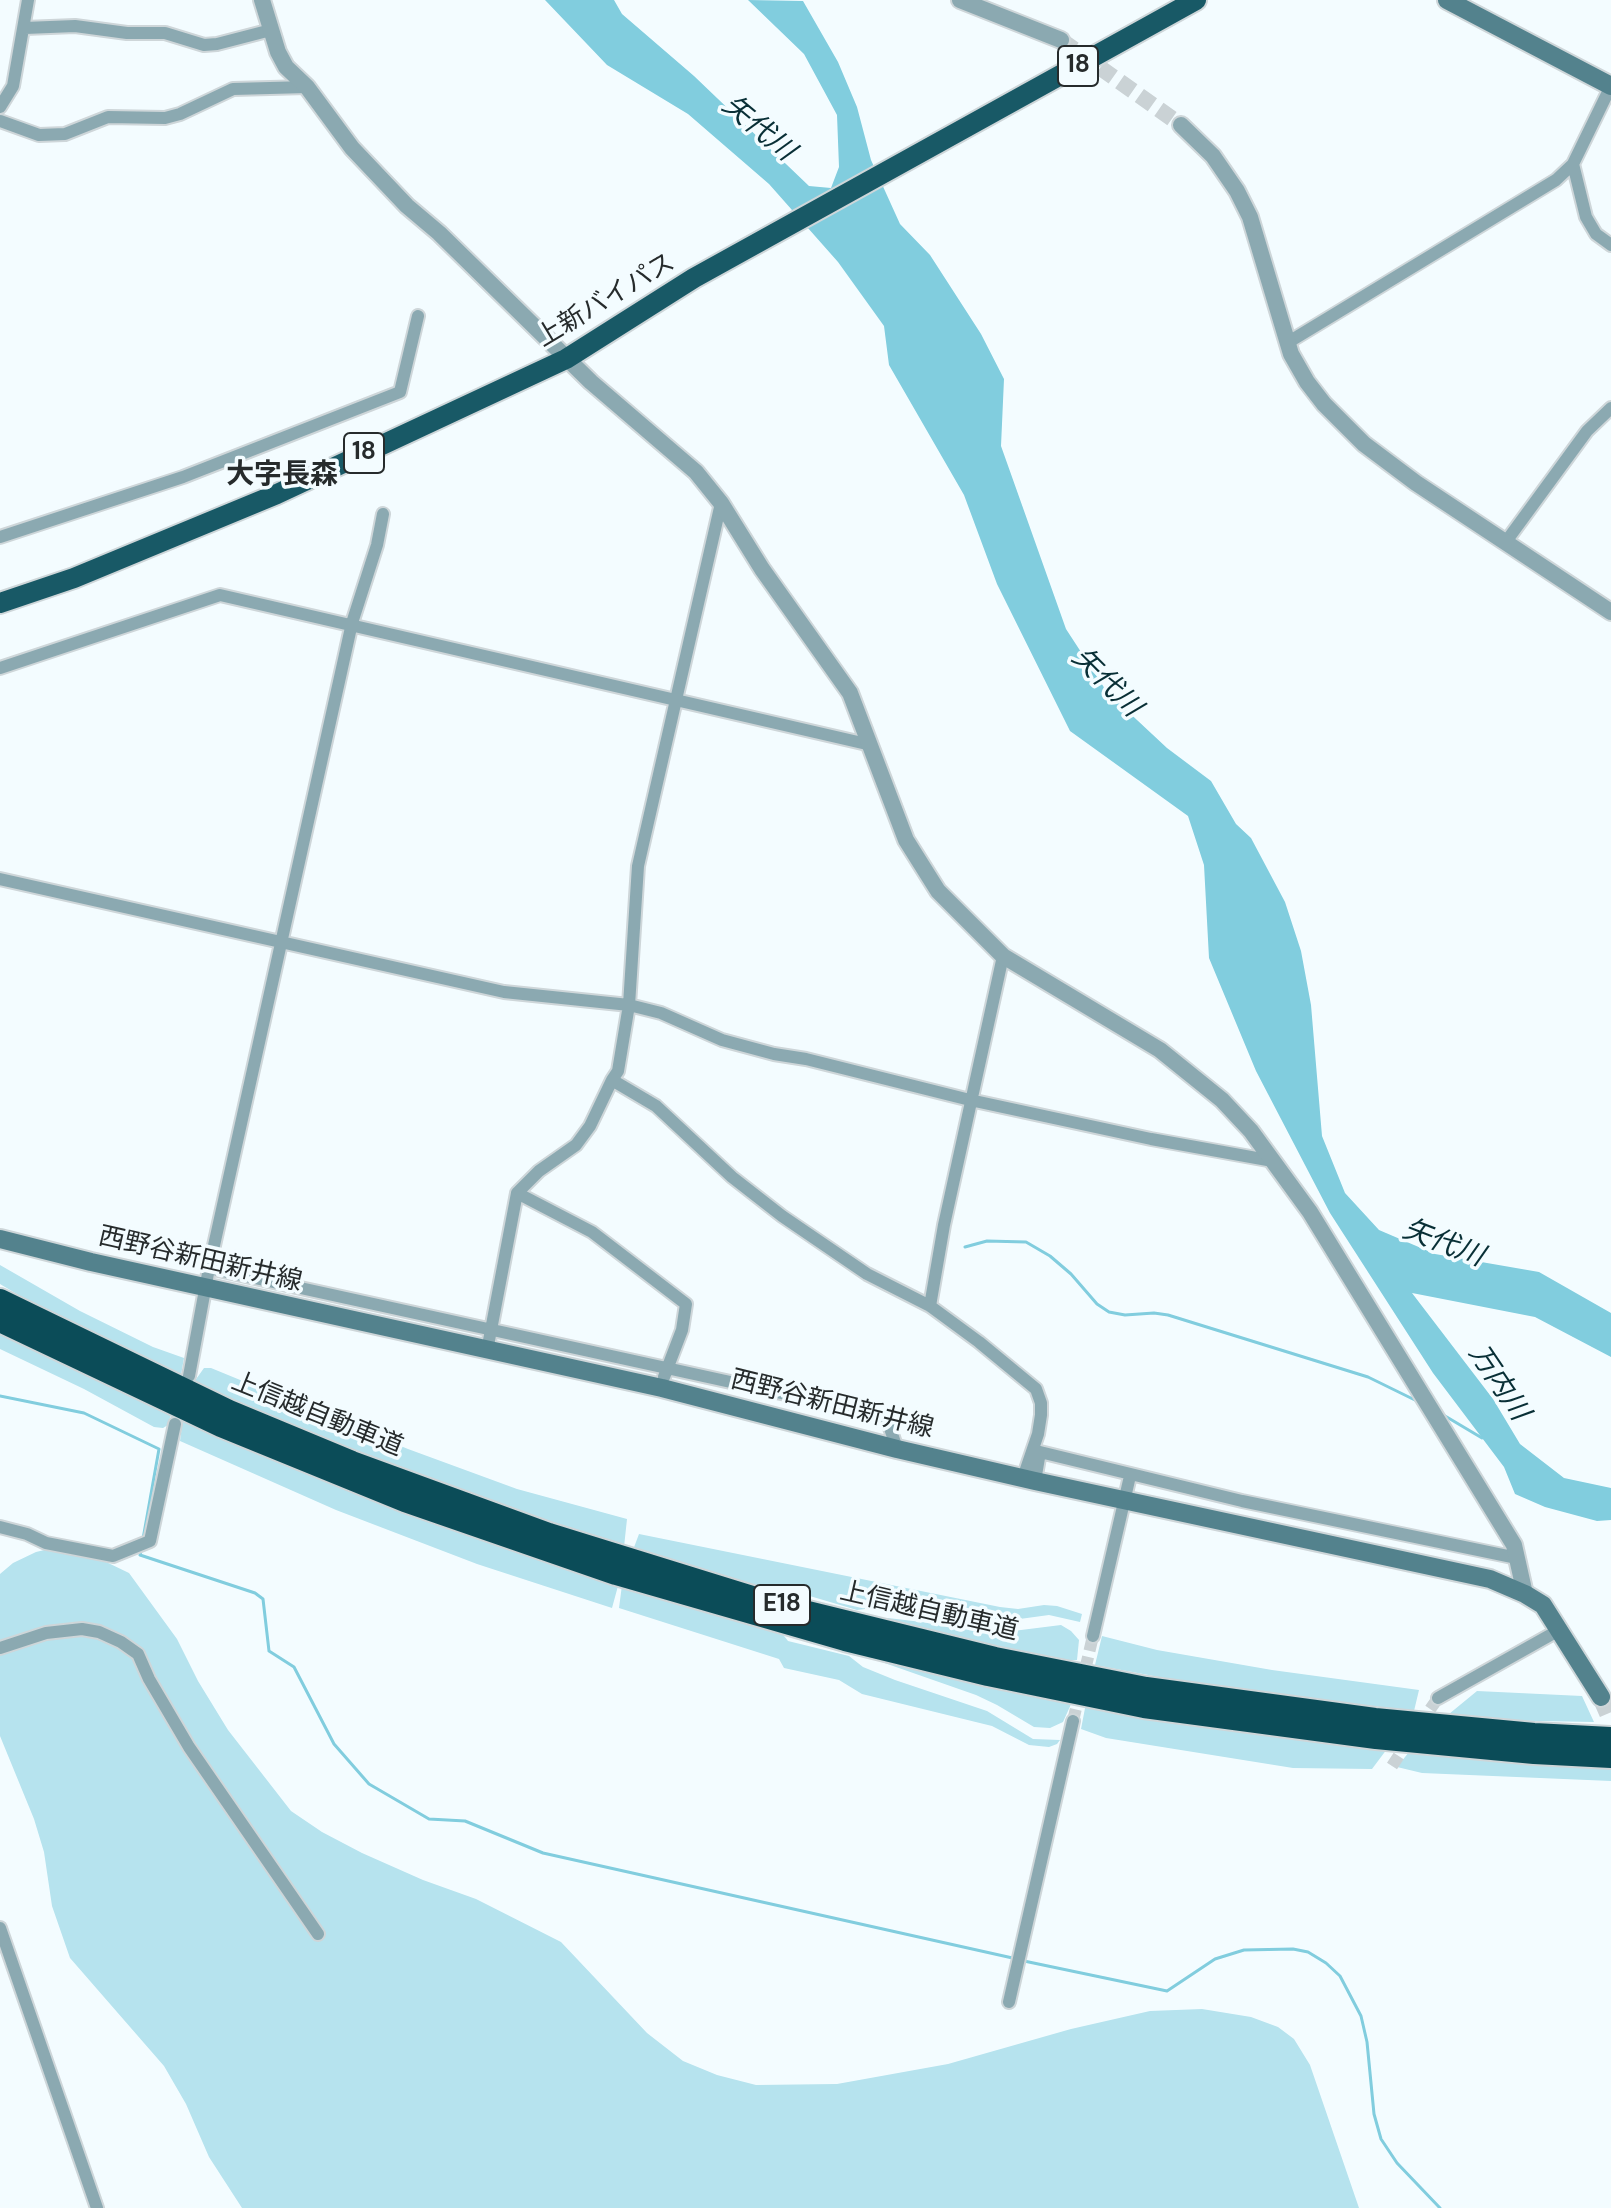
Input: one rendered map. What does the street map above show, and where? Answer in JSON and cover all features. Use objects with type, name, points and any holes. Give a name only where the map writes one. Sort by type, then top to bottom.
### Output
[{"type":"highway","name":"上新バイパス","points":[[6,599],[98,568],[277,494],[566,359],[694,278],[1196,0]]},
{"type":"highway","name":"上信越自動車道","points":[[0,1298],[40,1321],[229,1411],[352,1462],[549,1534],[775,1604],[995,1658],[1186,1694],[1455,1728],[1611,1738]]},
{"type":"highway","name":"上信越自動車道","points":[[0,1321],[221,1426],[405,1501],[616,1574],[845,1640],[1003,1678],[1144,1707],[1376,1738],[1518,1752],[1611,1757]]},
{"type":"main road","points":[[1447,0],[1611,86]]},
{"type":"main road","name":"西野谷新田新井線","points":[[0,1239],[28,1248],[207,1278],[487,1351],[664,1378],[897,1449],[1490,1579],[1543,1605],[1561,1629],[1601,1697]]},
{"type":"street","points":[[0,107],[13,86],[28,0]]},
{"type":"street","points":[[262,0],[286,67],[307,87],[352,148],[407,206],[439,233],[566,359],[696,472],[721,503],[762,569],[850,693],[894,811],[922,869],[957,912],[1003,956],[1160,1050],[1222,1100],[1251,1131],[1310,1212],[1514,1545],[1525,1594]]},
{"type":"street","points":[[960,0],[1061,40]]},
{"type":"street","points":[[25,28],[75,26],[127,33],[165,33],[204,45],[271,30]]},
{"type":"street","points":[[1287,343],[1556,180],[1573,164],[1611,86]]},
{"type":"street","points":[[0,121],[39,135],[65,134],[108,117],[165,118],[180,114],[233,89],[307,87]]},
{"type":"street","points":[[1181,125],[1213,156],[1237,191],[1250,217],[1287,343],[1307,382],[1324,404],[1364,444],[1505,543],[1611,612]]},
{"type":"street","points":[[1573,164],[1586,217],[1596,234],[1611,245]]},
{"type":"street","points":[[0,537],[183,477],[400,392],[418,316]]},
{"type":"street","points":[[1505,543],[1587,431],[1611,408]]},
{"type":"street","points":[[487,1351],[517,1193],[539,1171],[576,1145],[590,1126],[618,1071],[629,1005],[638,866],[721,503]]},
{"type":"street","points":[[189,1376],[207,1278],[352,623],[377,545],[383,514]]},
{"type":"street","points":[[0,668],[220,595],[871,745]]},
{"type":"street","points":[[0,879],[504,992],[629,1005],[661,1013],[722,1040],[970,1100],[1151,1139],[1273,1161]]},
{"type":"street","points":[[930,1306],[970,1100],[1003,956]]},
{"type":"street","points":[[612,1080],[656,1106],[732,1177],[782,1216],[867,1274],[930,1306],[1036,1389],[1041,1415],[1029,1480]]},
{"type":"street","points":[[517,1193],[592,1232],[686,1304],[682,1330],[664,1378]]},
{"type":"street","points":[[207,1278],[491,1331],[664,1378],[886,1416],[897,1449]]},
{"type":"street","points":[[0,1527],[46,1543],[113,1556],[150,1541],[175,1424]]},
{"type":"street","points":[[1029,1480],[1040,1452],[1130,1476],[1517,1558]]},
{"type":"street","points":[[1093,1636],[1130,1476]]},
{"type":"street","points":[[0,1648],[46,1633],[82,1629],[99,1632],[138,1654],[189,1747],[318,1934]]},
{"type":"street","points":[[1438,1698],[1561,1629]]},
{"type":"street","points":[[1009,2002],[1073,1721]]},
{"type":"street","points":[[0,1928],[97,2208]]},
{"type":"shaded area","points":[[545,0],[614,0],[622,14],[694,76],[809,186],[831,188],[839,167],[837,115],[804,54],[748,0],[803,1],[838,62],[857,107],[871,160],[900,224],[930,255],[981,334],[1004,379],[1001,446],[1066,629],[1107,692],[1167,748],[1211,781],[1236,824],[1251,838],[1285,902],[1301,951],[1311,1005],[1322,1136],[1345,1193],[1379,1230],[1435,1254],[1539,1272],[1611,1313],[1611,1357],[1535,1317],[1412,1293],[1493,1399],[1520,1444],[1564,1478],[1611,1488],[1611,1520],[1597,1521],[1545,1507],[1515,1494],[1504,1467],[1433,1373],[1330,1213],[1256,1071],[1209,958],[1204,865],[1188,816],[1070,731],[997,584],[964,495],[889,365],[884,326],[838,262],[769,184],[688,114],[607,65]]},
{"type":"shaded area","points":[[0,1265],[80,1311],[153,1347],[184,1358],[181,1375],[164,1370],[42,1309],[0,1284]]},
{"type":"shaded area","points":[[0,1332],[171,1414],[168,1425],[154,1427],[0,1349]]},
{"type":"shaded area","points":[[204,1368],[211,1368],[408,1449],[517,1489],[627,1519],[624,1547],[582,1535],[365,1456],[194,1382]]},
{"type":"shaded area","points":[[183,1418],[618,1586],[612,1608],[477,1564],[336,1510],[180,1441]]},
{"type":"shaded area","points":[[639,1534],[1000,1607],[1057,1606],[1082,1614],[1080,1622],[1049,1615],[1005,1621],[881,1607],[857,1610],[803,1594],[790,1598],[633,1550]]},
{"type":"shaded area","points":[[61,1546],[129,1573],[177,1639],[228,1730],[291,1811],[362,1853],[476,1899],[561,1942],[647,2033],[683,2061],[717,2075],[756,2085],[837,2084],[948,2064],[1071,2029],[1150,2011],[1202,2009],[1251,2017],[1278,2027],[1294,2039],[1310,2065],[1359,2208],[242,2208],[209,2157],[186,2104],[164,2066],[70,1958],[52,1906],[44,1852],[34,1819],[0,1736],[0,1574],[13,1563],[36,1552]]},
{"type":"shaded area","points":[[622,1585],[738,1622],[781,1632],[788,1641],[849,1656],[863,1667],[895,1680],[987,1711],[1033,1739],[1060,1740],[1049,1747],[1029,1745],[992,1726],[862,1694],[839,1680],[784,1668],[779,1659],[619,1608]]},
{"type":"shaded area","points":[[888,1618],[1005,1632],[1061,1625],[1079,1640],[1077,1660],[986,1645],[879,1621]]},
{"type":"shaded area","points":[[1102,1636],[1157,1650],[1272,1670],[1419,1690],[1414,1711],[1207,1686],[1095,1665]]},
{"type":"shaded area","points":[[876,1660],[1072,1702],[1063,1722],[1050,1728],[1034,1727],[976,1695]]},
{"type":"shaded area","points":[[1477,1691],[1582,1696],[1594,1722],[1484,1720],[1449,1714]]},
{"type":"shaded area","points":[[1086,1703],[1387,1749],[1372,1769],[1293,1768],[1106,1738],[1081,1729]]},
{"type":"shaded area","points":[[1409,1752],[1611,1767],[1611,1781],[1422,1773],[1397,1767]]},
{"type":"waterway","points":[[965,1247],[987,1241],[1026,1242],[1050,1256],[1071,1274],[1097,1304],[1109,1312],[1168,1315],[1368,1377],[1419,1402]]},
{"type":"waterway","points":[[0,1396],[84,1413],[159,1449],[143,1539]]},
{"type":"waterway","points":[[1440,1413],[1482,1438]]},
{"type":"waterway","points":[[141,1551],[140,1555],[255,1593],[263,1599],[269,1651],[294,1667],[334,1744],[369,1784],[429,1819],[465,1821],[543,1853],[1017,1959]]},
{"type":"waterway","points":[[1024,1961],[1167,1991],[1215,1959],[1244,1950],[1293,1949],[1308,1952],[1340,1976],[1361,2016],[1367,2042],[1374,2114],[1381,2139],[1397,2163],[1440,2208]]},
{"type":"tunnel","points":[[1061,40],[1181,125]]},
{"type":"tunnel","points":[[1073,1721],[1093,1636]]},
{"type":"tunnel","points":[[1601,1697],[1611,1720]]},
{"type":"tunnel","points":[[1420,1724],[1438,1698]]},
{"type":"tunnel","points":[[1392,1766],[1410,1739]]},
{"type":"district","name":"大字長森","points":[[282,476]]},
{"type":"water label","name":"矢代川","points":[[758,129]]},
{"type":"water label","name":"矢代川","points":[[1106,683]]},
{"type":"water label","name":"矢代川","points":[[1443,1244]]},
{"type":"water label","name":"万内川","points":[[1498,1383]]}]
